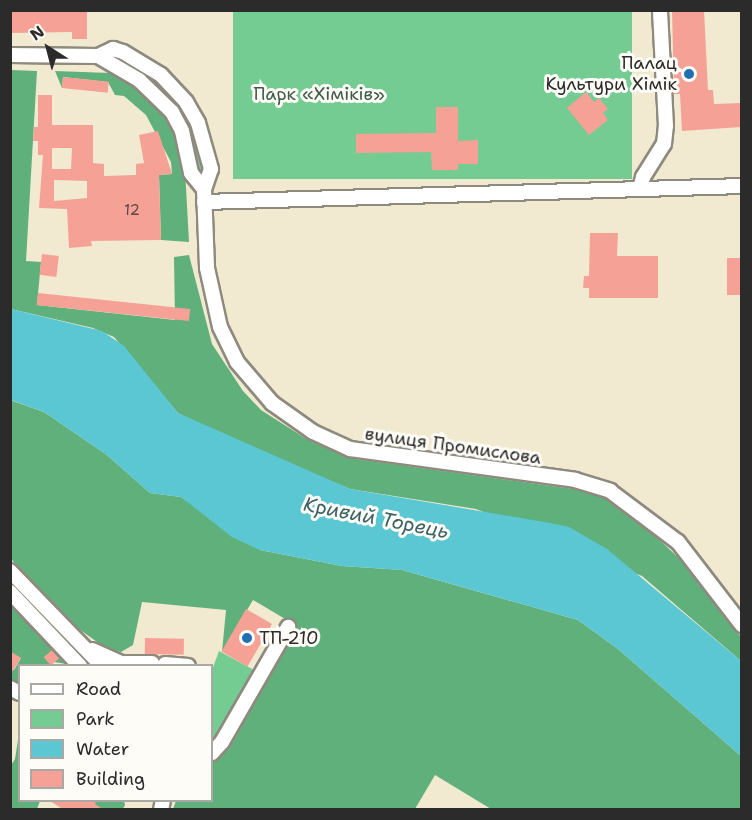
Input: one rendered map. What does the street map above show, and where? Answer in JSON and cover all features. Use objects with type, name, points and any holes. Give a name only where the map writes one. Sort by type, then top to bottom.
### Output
[{"type":"street","points":[[640,189],[643,177],[664,144],[666,126],[660,10]]},
{"type":"street","name":"вулиця Промислова","points":[[10,55],[98,56],[112,50],[133,55],[161,75],[186,102],[206,145],[211,169],[204,196],[207,268],[220,327],[237,362],[272,403],[312,432],[350,449],[575,480],[610,491],[678,542],[741,625]]},
{"type":"street","points":[[98,56],[139,80],[172,112],[182,130],[191,173],[204,196],[741,186]]},
{"type":"street","points":[[10,571],[100,664]]},
{"type":"street","points":[[10,592],[78,664]]},
{"type":"street","points":[[213,752],[222,742],[288,627]]},
{"type":"street","points":[[84,645],[127,664],[168,664]]},
{"type":"green space","name":"Парк «Хіміків»","points":[[233,11],[632,11],[632,179],[233,179]]},
{"type":"green space","points":[[119,57],[146,69],[171,91],[194,125],[205,170],[203,172],[200,174],[117,60]]},
{"type":"green space","points":[[11,70],[37,71],[26,261],[41,262],[37,305],[175,320],[174,257],[189,255],[212,344],[243,391],[261,410],[308,440],[349,458],[574,489],[605,498],[634,516],[683,562],[741,637],[741,661],[642,576],[476,509],[350,489],[212,431],[178,413],[114,337],[93,328],[11,309]]},
{"type":"green space","points":[[55,71],[110,73],[127,78],[169,115],[184,151],[189,242],[161,240],[159,175],[172,174],[171,162],[146,115],[124,96],[115,95],[108,82],[63,77],[62,88]]},
{"type":"green space","points":[[10,400],[44,412],[107,455],[150,493],[181,497],[260,550],[342,566],[402,570],[578,620],[618,649],[741,756],[741,809],[491,809],[435,775],[415,809],[173,809],[176,802],[213,802],[213,760],[227,747],[297,626],[253,600],[222,652],[226,610],[142,602],[133,645],[121,652],[107,649],[79,629],[11,559]]},
{"type":"green space","points":[[11,601],[72,664],[54,662],[53,664],[18,664],[18,687],[11,682],[11,669],[14,670],[21,658],[11,655]]},
{"type":"green space","points":[[219,651],[254,670],[213,741],[213,667]]},
{"type":"green space","points":[[18,740],[18,802],[40,802],[37,809],[11,809],[11,765],[15,759]]},
{"type":"green space","points":[[92,802],[124,802],[125,805],[123,809],[91,809],[95,803]]},
{"type":"water","name":"Кривий Торець","points":[[11,309],[102,331],[124,346],[178,413],[350,489],[569,527],[607,549],[741,661],[741,756],[618,649],[578,620],[402,570],[342,566],[260,550],[232,537],[181,497],[150,493],[107,455],[44,412],[11,400]]},
{"type":"building","points":[[10,10],[87,10],[87,39],[72,39],[72,32],[10,33]]},
{"type":"building","name":"Палац Культури Хімік","points":[[672,10],[704,10],[708,90],[713,90],[714,104],[741,103],[741,127],[682,131],[680,94],[674,94]]},
{"type":"building","points":[[63,77],[109,82],[108,93],[62,88]]},
{"type":"building","points":[[586,92],[594,102],[599,98],[608,109],[603,113],[608,120],[589,135],[567,108]]},
{"type":"building","points":[[38,95],[52,95],[52,125],[93,125],[93,163],[104,164],[104,176],[136,175],[136,164],[144,163],[139,135],[158,131],[172,174],[159,175],[161,240],[91,241],[92,246],[69,248],[67,209],[39,208],[43,155],[38,155],[38,141],[33,141],[34,127],[38,127]],"holes":[[[52,148],[72,148],[71,169],[52,169]],[[54,180],[87,181],[87,198],[54,201]]]},
{"type":"building","points":[[436,107],[458,107],[458,141],[478,140],[478,164],[458,164],[458,170],[432,170],[431,152],[356,153],[356,134],[436,133]]},
{"type":"building","points":[[590,233],[618,233],[617,256],[658,256],[658,298],[589,298],[589,288],[583,288],[584,276],[589,276]]},
{"type":"building","points":[[42,254],[59,256],[56,277],[39,275]]},
{"type":"building","points":[[727,258],[741,258],[741,295],[727,295]]},
{"type":"building","points":[[38,293],[190,309],[189,321],[37,305]]},
{"type":"building","name":"ТП-210","points":[[246,609],[272,624],[247,666],[222,651]]},
{"type":"building","points":[[145,638],[184,639],[184,655],[145,654]]},
{"type":"building","points":[[52,650],[59,658],[50,664],[44,657]]},
{"type":"building","points":[[10,651],[21,658],[10,675]]},
{"type":"building","points":[[52,802],[96,802],[95,804],[104,810],[64,810]]},
{"type":"place","name":"Палац Культури Хімік","points":[[689,74]]},
{"type":"place","name":"ТП-210","points":[[247,638]]}]
